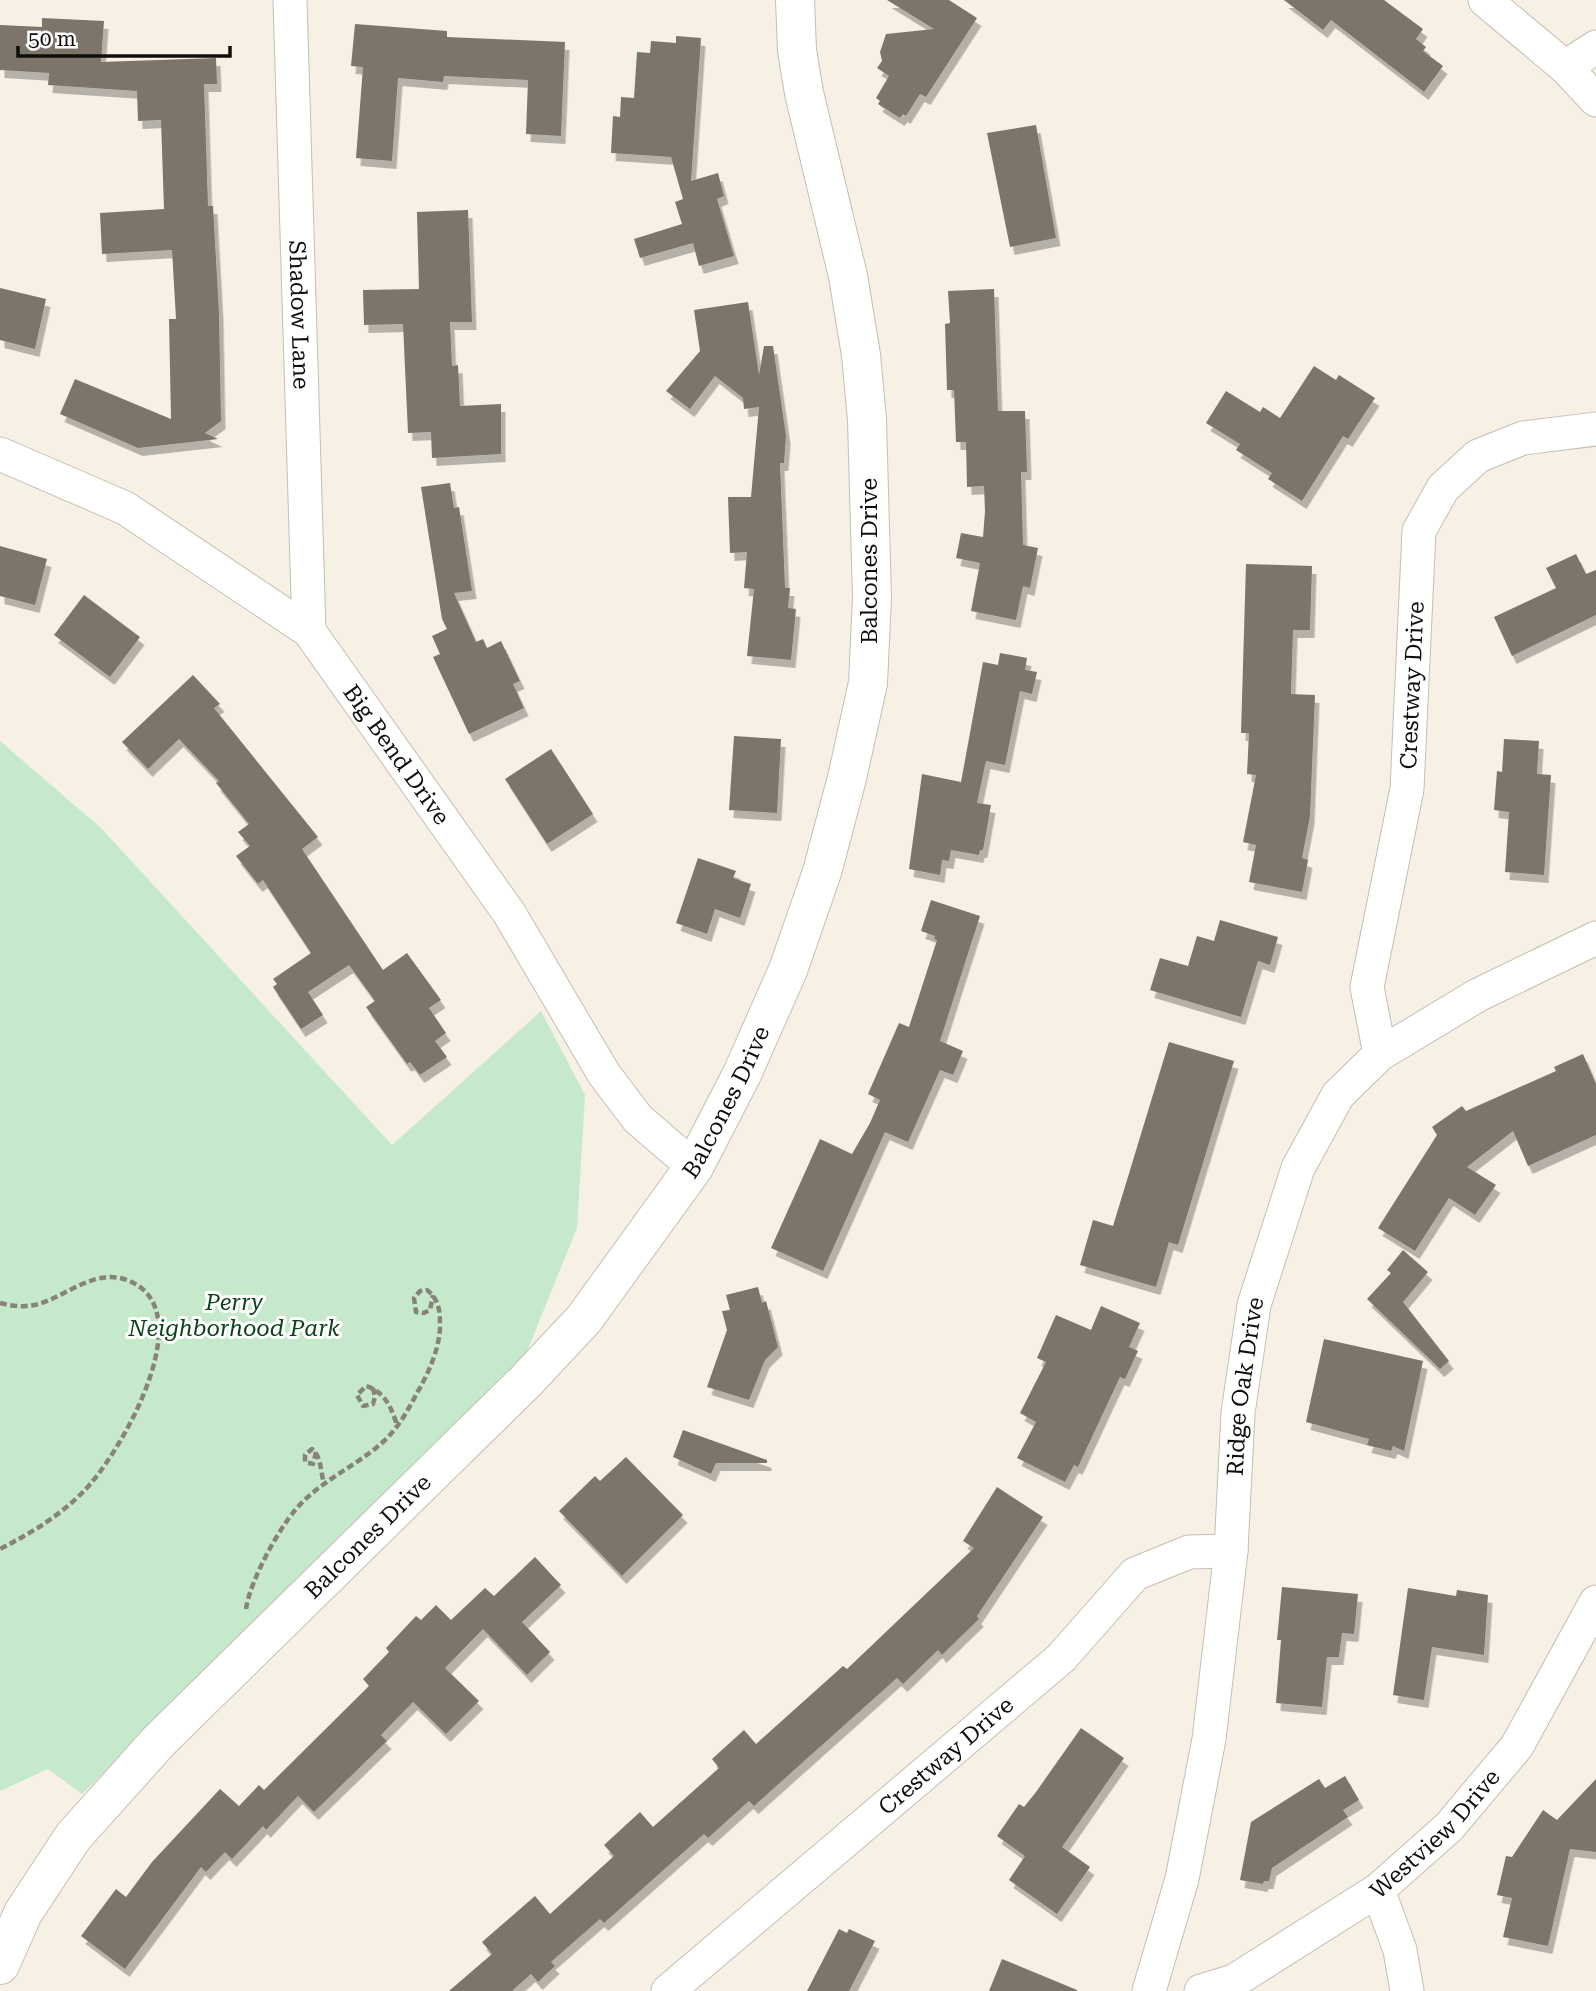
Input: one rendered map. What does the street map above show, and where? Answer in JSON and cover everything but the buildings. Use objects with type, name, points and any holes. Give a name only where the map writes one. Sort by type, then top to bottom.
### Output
[{"type":"street","name":"Shadow Lane","points":[[290,0],[309,631]]},
{"type":"street","name":"Balcones Drive","points":[[0,1965],[23,1913],[73,1837],[159,1741],[525,1382],[576,1328],[694,1167],[741,1074],[788,971],[822,872],[847,778],[867,683],[872,524],[861,355],[848,276],[804,93],[797,50],[795,0]]},
{"type":"street","points":[[1485,0],[1565,67],[1596,100]]},
{"type":"street","points":[[1565,67],[1596,47]]},
{"type":"street","name":"Crestway Drive","points":[[1380,1054],[1367,987],[1407,789],[1419,531],[1443,488],[1478,456],[1523,438],[1596,429]]},
{"type":"street","name":"Big Bend Drive","points":[[0,454],[125,508],[309,631],[509,913],[604,1074],[638,1119],[694,1167]]},
{"type":"street","name":"Ridge Oak Drive","points":[[1149,1991],[1182,1879],[1209,1738],[1231,1551],[1238,1413],[1254,1305],[1298,1168],[1338,1095],[1380,1054],[1478,995],[1596,938]]},
{"type":"street","name":"Crestway Drive","points":[[668,1991],[1060,1658],[1135,1574],[1189,1552],[1231,1551]]},
{"type":"street","name":"Westview Drive","points":[[1201,1991],[1234,1981],[1378,1890],[1449,1827],[1517,1746],[1596,1602]]},
{"type":"street","points":[[1378,1890],[1400,1950],[1407,1991]]},
{"type":"path","points":[[0,1303],[29,1307],[87,1280],[117,1278],[136,1284],[152,1298],[158,1324],[150,1382],[115,1452],[86,1490],[52,1521],[0,1549]]},
{"type":"path","points":[[246,1620],[251,1591],[282,1528],[298,1506],[324,1483],[383,1441],[397,1426],[425,1382],[439,1339],[438,1301],[433,1295],[427,1290],[420,1291],[414,1298],[416,1312],[424,1313],[430,1310],[433,1295]]},
{"type":"path","points":[[373,1388],[373,1404],[363,1406],[357,1398],[359,1391],[366,1386],[373,1388],[386,1399],[397,1426]]},
{"type":"path","points":[[316,1452],[324,1483]]},
{"type":"green space","name":"Perry Neighborhood Park","points":[[0,741],[101,828],[392,1145],[541,1011],[585,1095],[577,1228],[525,1356],[82,1794],[48,1769],[0,1791]]}]
